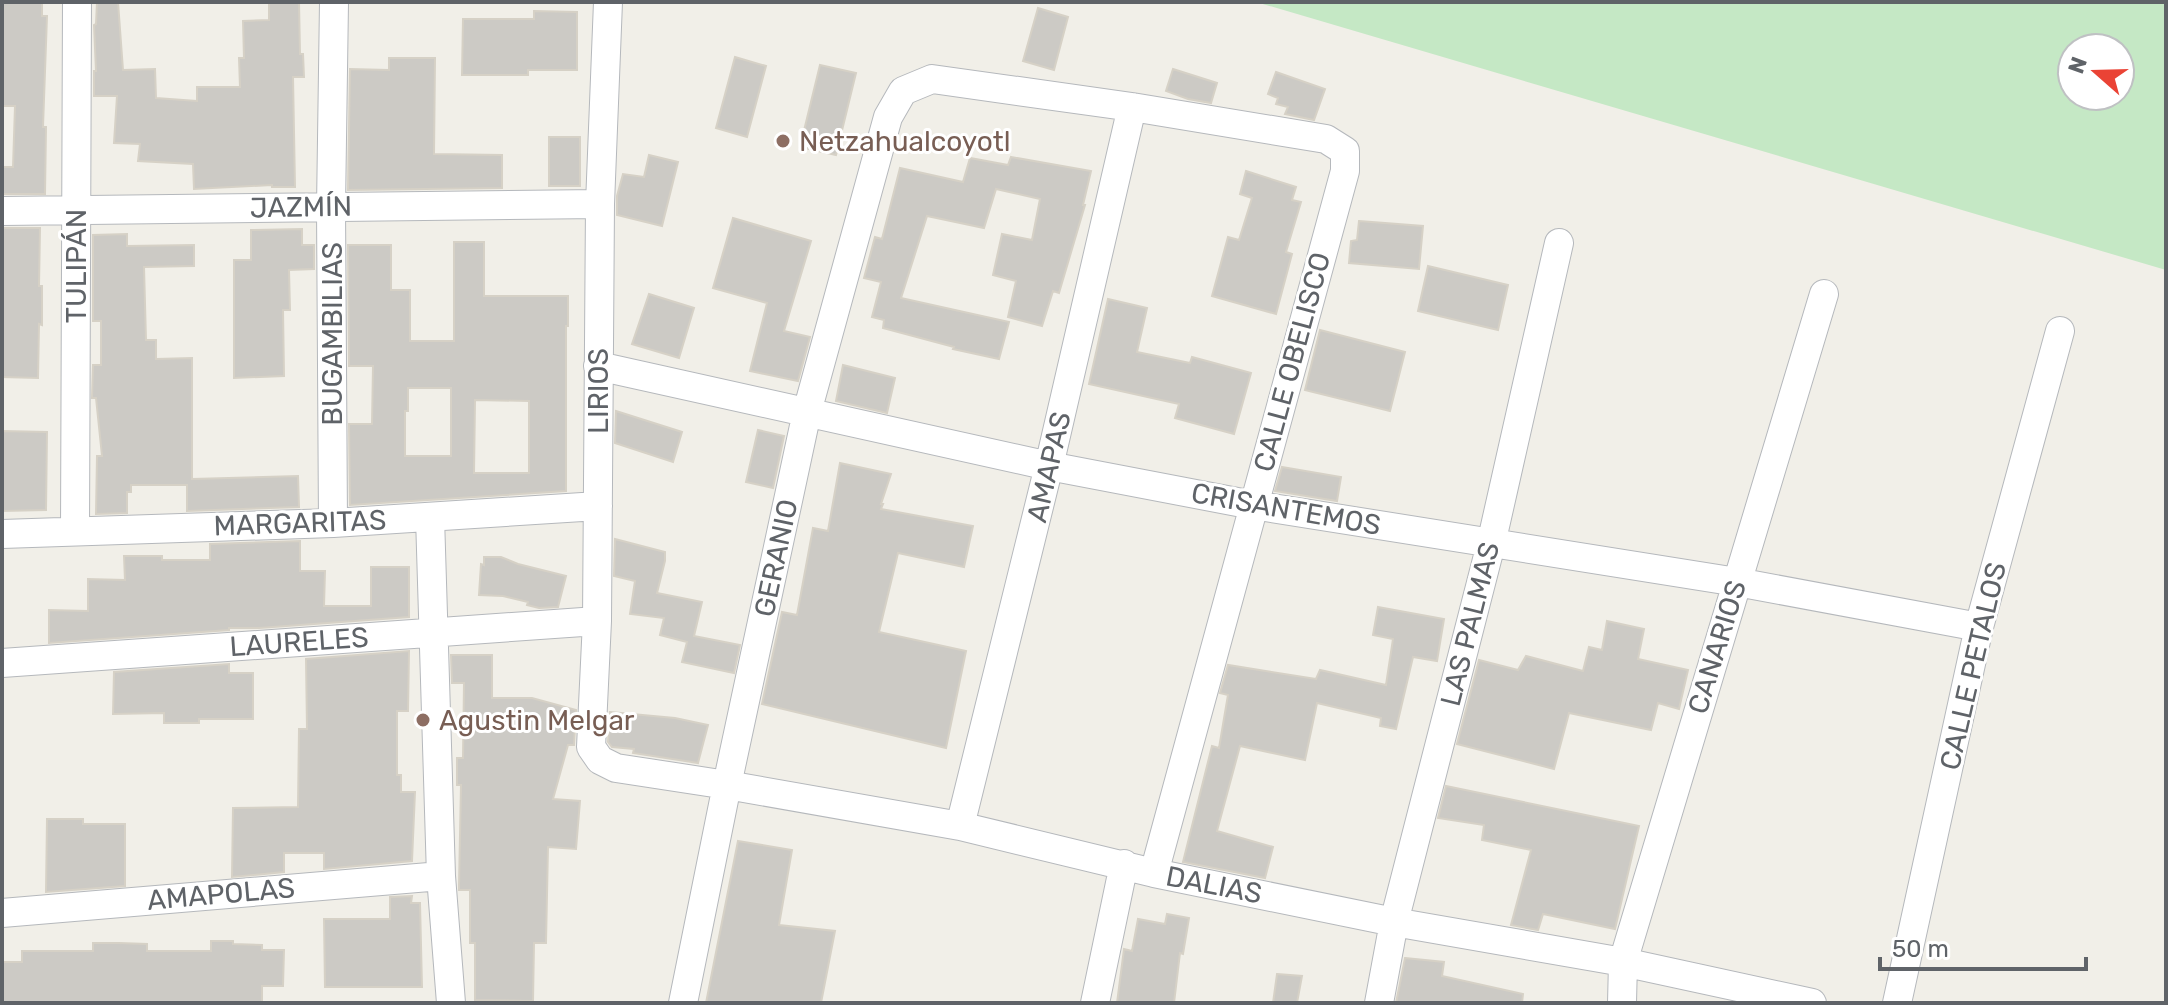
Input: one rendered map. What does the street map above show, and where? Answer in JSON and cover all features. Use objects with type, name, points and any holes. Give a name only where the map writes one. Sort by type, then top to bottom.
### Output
[{"type":"street","name":"TULIPÁN","points":[[75,531],[77,2]]},
{"type":"street","name":"BUGAMBILIAS","points":[[333,523],[331,207],[334,2]]},
{"type":"street","name":"LIRIOS","points":[[608,2],[600,204],[597,621],[591,747],[600,760],[616,768]]},
{"type":"street","name":"GERANIO","points":[[683,1003],[807,412],[888,117],[903,91],[932,79],[1132,107]]},
{"type":"street","name":"CALLE OBELISCO","points":[[1132,107],[1326,139],[1345,151],[1345,171],[1154,873]]},
{"type":"street","name":"AMAPAS","points":[[960,826],[1049,466],[1132,107]]},
{"type":"street","name":"JAZMÍN","points":[[2,211],[600,204]]},
{"type":"street","name":"LAS PALMAS","points":[[1379,1003],[1394,922],[1491,544],[1559,243]]},
{"type":"street","name":"CANARIOS","points":[[1622,1003],[1623,962],[1824,294]]},
{"type":"street","name":"CALLE PETALOS","points":[[1897,1003],[1979,627],[2060,331]]},
{"type":"street","name":"CRISANTEMOS","points":[[598,366],[1049,466],[1253,505],[1737,582],[1979,627]]},
{"type":"street","name":"MARGARITAS","points":[[2,534],[333,523],[598,506]]},
{"type":"street","points":[[430,517],[441,876],[451,1003]]},
{"type":"street","name":"LAURELES","points":[[2,663],[597,621]]},
{"type":"street","name":"DALIAS","points":[[616,768],[960,826],[1154,873],[1394,922],[1623,962],[1812,1003]]},
{"type":"street","points":[[1095,1003],[1124,864]]},
{"type":"street","name":"AMAPOLAS","points":[[2,913],[441,876]]},
{"type":"green space","points":[[1256,2],[2166,2],[2166,270]]},
{"type":"building","points":[[2,2],[42,2],[42,16],[47,16],[43,127],[46,127],[45,194],[2,194],[2,167],[13,167],[15,106],[2,106]]},
{"type":"building","points":[[97,2],[118,2],[123,70],[155,69],[156,98],[197,101],[197,87],[240,87],[239,58],[244,58],[243,21],[269,20],[269,2],[299,2],[300,54],[303,54],[304,77],[293,77],[295,187],[272,185],[194,189],[193,164],[138,161],[140,144],[114,143],[117,96],[94,96]]},
{"type":"building","points":[[1038,8],[1068,17],[1054,70],[1023,61]]},
{"type":"building","points":[[534,11],[577,12],[577,70],[528,70],[528,75],[462,75],[463,19],[534,19]]},
{"type":"building","points":[[735,57],[766,66],[747,137],[716,128]]},
{"type":"building","points":[[389,58],[435,58],[434,154],[502,155],[502,188],[348,190],[350,69],[389,70]]},
{"type":"building","points":[[820,65],[856,73],[836,155],[800,147]]},
{"type":"building","points":[[1173,69],[1217,83],[1211,103],[1166,91]]},
{"type":"building","points":[[1276,72],[1325,89],[1314,120],[1285,114],[1288,107],[1276,104],[1278,98],[1268,94]]},
{"type":"building","points":[[549,137],[580,137],[580,186],[549,186]]},
{"type":"building","points":[[649,155],[678,162],[662,226],[617,215],[617,196],[623,174],[644,177]]},
{"type":"building","points":[[1011,157],[1091,171],[1085,205],[1059,293],[1053,291],[1042,326],[1008,317],[1016,281],[993,275],[1002,234],[1032,240],[1040,199],[996,189],[984,228],[927,216],[901,298],[1009,322],[999,359],[883,328],[884,320],[872,317],[881,282],[864,278],[875,237],[882,239],[900,168],[963,182],[970,158],[1008,165]]},
{"type":"building","points":[[1246,171],[1296,187],[1292,200],[1301,202],[1286,252],[1292,254],[1276,314],[1212,296],[1228,237],[1239,240],[1252,198],[1240,194]]},
{"type":"building","points":[[733,218],[811,241],[784,331],[810,337],[798,381],[750,371],[767,303],[713,288]]},
{"type":"building","points":[[1359,221],[1423,226],[1419,269],[1349,263],[1351,241],[1357,240]]},
{"type":"building","points":[[2,228],[40,228],[42,325],[39,324],[38,378],[2,377]]},
{"type":"building","points":[[302,229],[302,245],[314,245],[314,269],[289,270],[290,310],[283,310],[284,376],[234,378],[234,260],[251,260],[251,230]]},
{"type":"building","points":[[127,234],[127,246],[194,245],[194,266],[144,267],[146,340],[156,340],[156,359],[192,358],[192,479],[298,476],[299,507],[187,511],[187,485],[131,485],[131,492],[127,492],[127,513],[96,514],[97,456],[102,456],[96,398],[92,398],[93,365],[101,365],[101,321],[93,321],[93,235]]},
{"type":"building","points":[[454,242],[484,242],[484,296],[568,296],[566,491],[350,505],[349,424],[372,424],[373,366],[349,366],[348,245],[391,245],[391,290],[410,290],[410,341],[454,341]],"holes":[[[408,388],[451,388],[451,456],[405,456]],[[475,400],[529,401],[529,473],[474,473]]]},
{"type":"building","points":[[1428,266],[1508,285],[1498,330],[1418,311]]},
{"type":"building","points":[[649,294],[694,308],[679,358],[632,344]]},
{"type":"building","points":[[1108,299],[1147,308],[1137,352],[1190,363],[1192,357],[1251,373],[1234,434],[1175,418],[1179,404],[1089,384]]},
{"type":"building","points":[[1320,330],[1405,352],[1390,411],[1305,390]]},
{"type":"building","points":[[843,365],[895,378],[887,413],[836,401]]},
{"type":"building","points":[[616,411],[682,432],[673,462],[615,443]]},
{"type":"building","points":[[758,430],[784,436],[773,488],[746,482]]},
{"type":"building","points":[[2,431],[47,432],[46,510],[2,511]]},
{"type":"building","points":[[840,463],[891,474],[881,509],[973,526],[964,567],[898,553],[879,632],[966,651],[946,748],[762,704],[782,612],[797,615],[813,528],[828,531]]},
{"type":"building","points":[[1282,467],[1341,477],[1337,501],[1275,491]]},
{"type":"building","points":[[615,539],[665,552],[657,593],[702,602],[694,636],[740,645],[734,673],[682,662],[687,642],[660,635],[664,618],[630,614],[635,581],[614,576]]},
{"type":"building","points":[[300,541],[300,571],[325,571],[324,606],[371,606],[371,567],[409,567],[409,617],[49,643],[49,610],[88,611],[88,579],[125,580],[124,556],[210,560],[210,544]]},
{"type":"building","points":[[484,557],[501,557],[566,576],[558,607],[539,608],[503,596],[479,595]]},
{"type":"building","points":[[1378,607],[1444,619],[1437,661],[1413,657],[1396,729],[1380,726],[1381,718],[1317,703],[1305,760],[1240,746],[1217,831],[1273,847],[1265,878],[1183,862],[1212,746],[1219,748],[1228,695],[1220,693],[1228,665],[1316,679],[1320,670],[1386,685],[1393,639],[1373,635]]},
{"type":"building","points":[[1607,621],[1644,629],[1638,659],[1688,670],[1679,709],[1658,703],[1651,730],[1569,713],[1554,769],[1457,744],[1479,660],[1518,670],[1526,656],[1583,671],[1589,647],[1602,650]]},
{"type":"building","points":[[409,651],[408,711],[397,711],[397,775],[401,775],[401,792],[415,792],[412,861],[324,869],[324,853],[284,853],[284,872],[232,877],[233,808],[298,807],[299,729],[307,729],[306,659]]},
{"type":"building","points":[[451,655],[492,655],[492,698],[532,698],[576,710],[574,745],[568,745],[553,799],[580,801],[576,849],[548,847],[546,943],[534,943],[533,1001],[475,1000],[475,943],[470,943],[470,890],[459,890],[461,785],[457,785],[457,758],[463,758],[464,683],[452,683]]},
{"type":"building","points":[[229,664],[229,673],[253,673],[253,719],[199,719],[199,723],[164,723],[164,713],[113,714],[114,672]]},
{"type":"building","points":[[610,712],[675,718],[708,725],[698,763],[612,747],[608,742]]},
{"type":"building","points":[[1446,786],[1639,826],[1615,929],[1543,914],[1538,930],[1511,925],[1531,850],[1482,840],[1484,825],[1438,818]]},
{"type":"building","points":[[47,819],[83,819],[83,824],[125,824],[125,886],[46,892]]},
{"type":"building","points":[[738,841],[792,850],[779,925],[835,931],[821,1003],[706,1003]]},
{"type":"building","points":[[412,896],[411,903],[420,903],[422,987],[325,987],[324,919],[390,919],[390,897]]},
{"type":"building","points":[[1167,914],[1189,918],[1183,954],[1180,953],[1174,1003],[1117,1003],[1124,949],[1132,951],[1138,919],[1165,924]]},
{"type":"building","points":[[211,941],[262,945],[262,950],[284,950],[283,986],[262,986],[262,1003],[2,1003],[2,962],[22,962],[22,951],[93,951],[93,943],[119,943],[147,944],[147,951],[211,951]]},
{"type":"building","points":[[1405,958],[1444,962],[1442,976],[1523,994],[1522,1003],[1396,1003]]},
{"type":"building","points":[[1277,974],[1302,976],[1297,1003],[1273,1003]]},
{"type":"place","name":"Netzahualcoyotl","points":[[783,141]]},
{"type":"place","name":"Agustin Melgar","points":[[423,720]]}]
